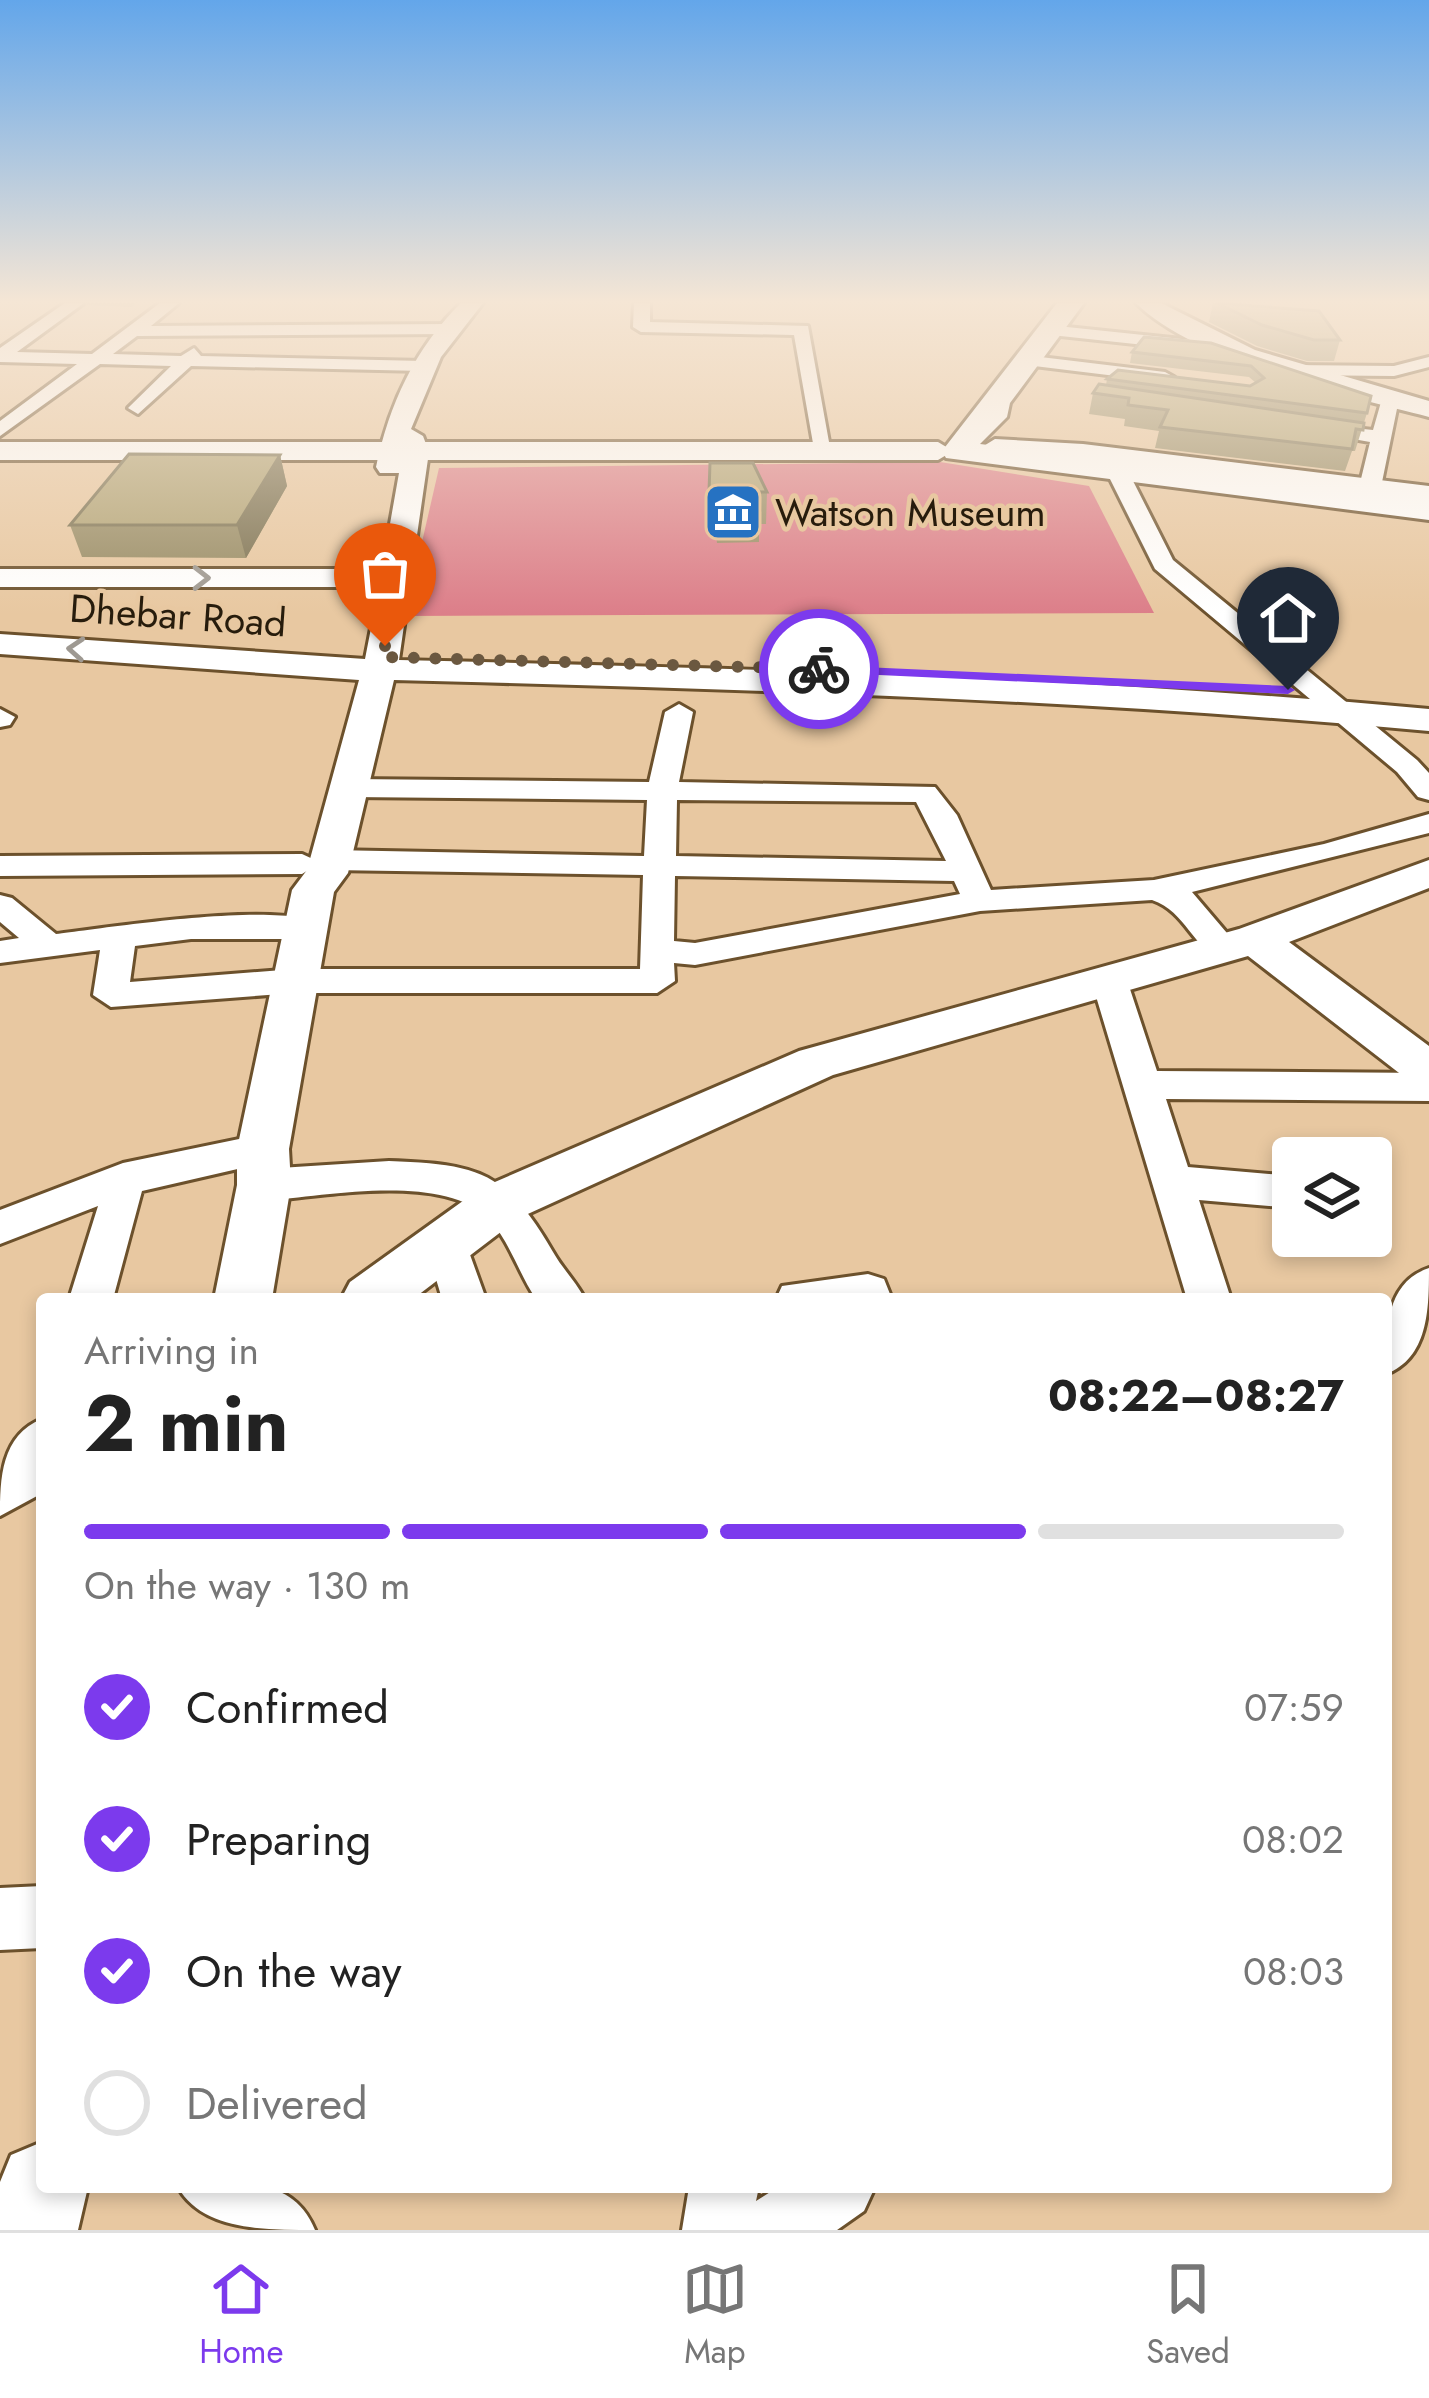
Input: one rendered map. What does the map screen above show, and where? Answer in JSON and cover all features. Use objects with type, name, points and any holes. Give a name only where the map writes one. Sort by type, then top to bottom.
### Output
[{"type":"main road","points":[[975,448],[996,407]]},
{"type":"main road","points":[[405,449],[491,452],[824,444]]},
{"type":"main road","points":[[0,447],[824,444],[975,448],[1429,497]]},
{"type":"main road","points":[[975,448],[1429,512]]},
{"type":"street","points":[[0,430],[32,407]]},
{"type":"street","points":[[244,1293],[313,886],[387,578],[414,407]]},
{"type":"street","points":[[817,407],[824,444]]},
{"type":"street","points":[[1370,487],[1388,407]]},
{"type":"street","points":[[1286,426],[1379,437]]},
{"type":"street","points":[[975,448],[1015,445],[1228,461],[1429,497]]},
{"type":"street","points":[[975,448],[1120,476],[1429,512]]},
{"type":"street","points":[[1120,476],[1163,564],[1407,766],[1429,791]]},
{"type":"street","points":[[0,578],[387,578]]},
{"type":"street","name":"Dhebar Road","points":[[0,644],[1429,706]]},
{"type":"street","points":[[313,886],[350,788],[367,663]]},
{"type":"street","name":"Dhebar Road","points":[[1323,700],[1429,720]]},
{"type":"street","points":[[118,936],[111,995],[295,981],[657,980],[662,791],[679,712]]},
{"type":"street","points":[[350,788],[924,793],[939,804],[962,871],[980,901]]},
{"type":"street","points":[[657,950],[695,954],[980,901],[1154,890],[1330,852],[1429,823]]},
{"type":"street","points":[[0,866],[313,886],[660,868],[962,871]]},
{"type":"street","points":[[378,1293],[500,1203],[816,1063],[1110,982],[1429,873]]},
{"type":"street","points":[[0,952],[191,928],[313,886]]},
{"type":"street","points":[[1154,890],[1187,901],[1238,942],[1429,1071]]},
{"type":"street","points":[[0,905],[46,943]]},
{"type":"street","points":[[1110,982],[1206,1293]]},
{"type":"street","points":[[1143,1084],[1429,1087]]},
{"type":"street","points":[[0,1227],[123,1179],[263,1167],[432,1178],[470,1185],[500,1203],[559,1293]]},
{"type":"street","points":[[93,1293],[116,1226],[123,1179]]},
{"type":"street","points":[[1175,1182],[1272,1190]]},
{"type":"street","points":[[445,1239],[462,1293]]},
{"type":"street","points":[[1392,1345],[1429,1286]]},
{"type":"street","points":[[0,1493],[20,1480],[36,1452]]},
{"type":"street","points":[[0,1919],[36,1917]]},
{"type":"street","points":[[32,2230],[41,2193]]},
{"type":"street","points":[[222,2193],[280,2230]]},
{"type":"street","points":[[717,2230],[723,2193]]},
{"type":"street","points":[[775,2230],[831,2193]]},
{"type":"shaded area","points":[[940,462],[1089,486],[1154,613],[405,616],[439,468]]},
{"type":"building","points":[[1145,407],[1256,407],[1364,423],[1363,430],[1356,429],[1352,449],[1160,427],[1168,410]]},
{"type":"building","points":[[1322,407],[1368,407],[1367,413]]},
{"type":"building","points":[[129,454],[280,455],[237,525],[70,525]]},
{"type":"building","points":[[710,463],[753,463],[767,492],[759,492],[760,510],[717,510],[715,491],[709,492]]},
{"type":"way so far","points":[[385,646],[382,657],[819,669]]},
{"type":"place","name":"Watson Museum","points":[[733,512]]},
{"type":"route","points":[[819,669],[1288,690]]}]
